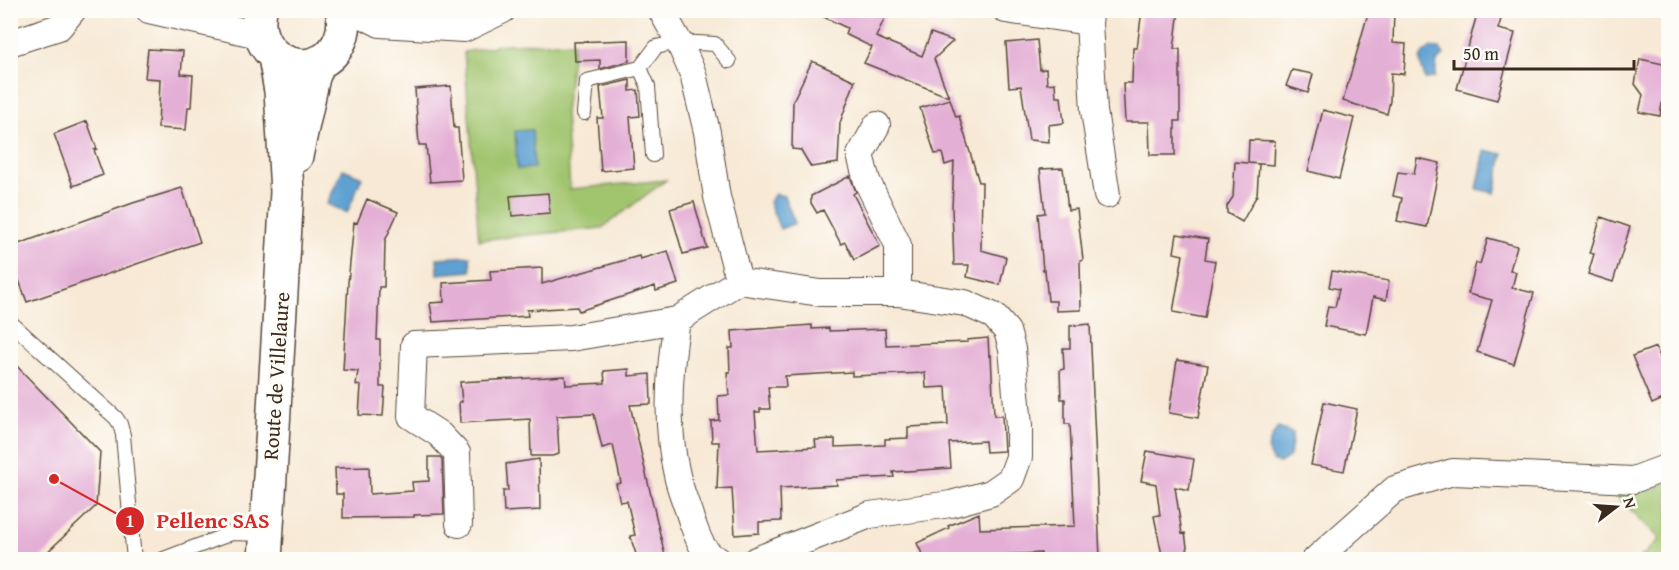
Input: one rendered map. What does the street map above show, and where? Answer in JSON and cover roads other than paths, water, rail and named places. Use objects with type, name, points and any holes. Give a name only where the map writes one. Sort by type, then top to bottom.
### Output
[{"type":"main road","points":[[265,34],[289,64],[304,66],[334,38]]},
{"type":"main road","name":"Route de Villelaure","points":[[265,34],[281,92],[287,192],[266,547]]},
{"type":"main road","name":"Route de Villelaure","points":[[287,192],[313,77],[334,38]]},
{"type":"street","points":[[10,44],[59,27],[73,10]]},
{"type":"street","points":[[149,10],[265,34]]},
{"type":"street","points":[[196,20],[224,10]]},
{"type":"street","points":[[353,10],[380,24]]},
{"type":"street","points":[[334,38],[380,24],[464,29],[503,10]]},
{"type":"street","points":[[661,10],[693,74],[705,120],[717,196],[739,281]]},
{"type":"street","points":[[1006,10],[1090,16],[1094,111],[1107,195]]},
{"type":"street","points":[[877,125],[860,155],[867,180],[898,245],[898,293]]},
{"type":"street","points":[[459,524],[457,453],[439,434],[411,416],[414,345],[571,338],[676,320],[739,281],[820,293],[898,293],[965,303],[994,316],[1006,331],[1012,349],[1019,426],[1018,457],[1011,479],[991,493],[951,504],[870,515],[756,560]]},
{"type":"street","points":[[676,320],[672,351],[670,428],[676,476],[699,542],[712,559]]},
{"type":"street","points":[[1315,560],[1395,489],[1453,472],[1633,480],[1668,467]]},
{"type":"lane","points":[[584,113],[587,81],[640,68],[656,47],[679,42],[715,44],[729,61]]},
{"type":"lane","points":[[640,68],[648,86],[653,155]]},
{"type":"lane","points":[[10,321],[120,424],[123,435],[134,560]]},
{"type":"lane","points":[[161,560],[232,533],[266,547]]},
{"type":"water","points":[[1431,47],[1440,48],[1444,55],[1437,61],[1435,78],[1425,79],[1420,58]]},
{"type":"water","points":[[532,130],[534,168],[517,169],[515,131]]},
{"type":"water","points":[[1485,150],[1503,154],[1495,193],[1477,189]]},
{"type":"water","points":[[343,169],[362,177],[347,213],[327,204]]},
{"type":"water","points":[[775,194],[784,196],[795,223],[780,229],[769,202]]},
{"type":"water","points":[[470,256],[471,271],[438,274],[437,258]]},
{"type":"water","points":[[1278,428],[1293,433],[1290,456],[1280,463],[1274,462],[1268,449]]},
{"type":"place","name":"Pellenc SAS","points":[[54,479]]}]
